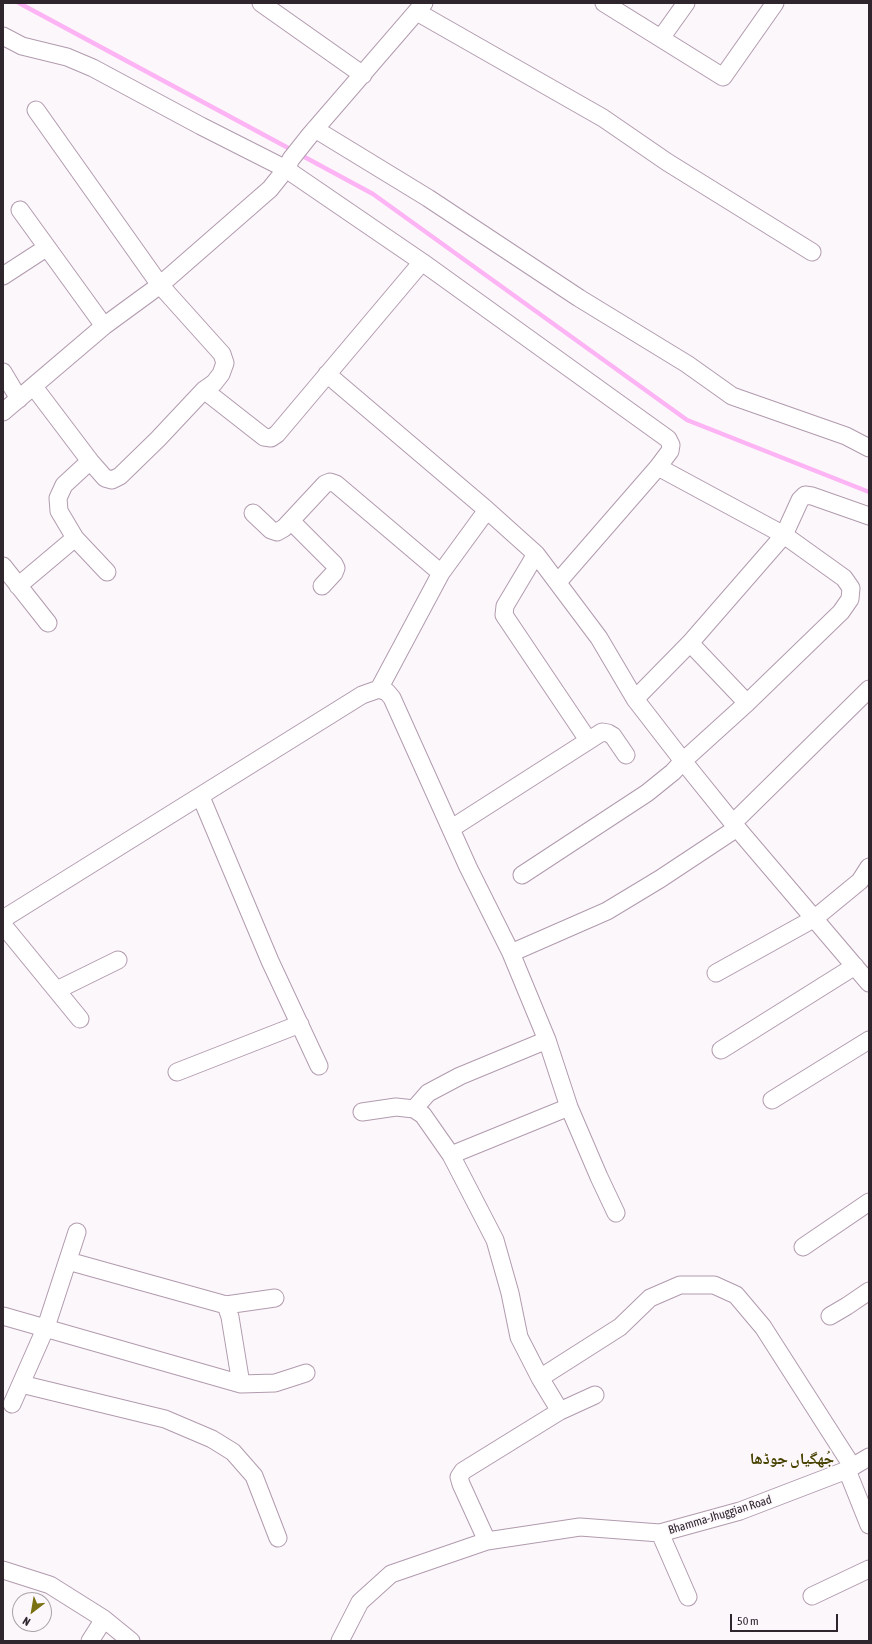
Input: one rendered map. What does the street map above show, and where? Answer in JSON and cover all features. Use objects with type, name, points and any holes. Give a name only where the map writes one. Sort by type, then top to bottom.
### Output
[{"type":"street","points":[[260,3],[363,75]]},
{"type":"street","points":[[604,3],[723,77],[775,3]]},
{"type":"street","points":[[661,38],[686,3]]},
{"type":"street","points":[[3,412],[104,326],[160,285],[270,189],[313,132],[420,8],[603,118],[667,162],[812,252]]},
{"type":"street","points":[[3,36],[22,46],[67,57],[93,68],[201,126],[288,164],[668,439],[671,445],[670,451],[658,467],[558,582]]},
{"type":"street","points":[[34,387],[90,462],[105,478],[112,480],[120,476],[158,439],[204,390],[214,383],[221,374],[225,363],[222,354],[160,285],[36,110]]},
{"type":"street","points":[[313,132],[428,198],[580,298],[686,364],[732,396],[846,436],[869,448]]},
{"type":"street","points":[[20,210],[46,248],[104,326]]},
{"type":"street","points":[[3,276],[46,248]]},
{"type":"street","points":[[204,390],[264,437],[271,438],[277,434],[422,262]]},
{"type":"street","points":[[3,372],[20,399]]},
{"type":"street","points":[[327,374],[487,510],[536,554],[599,638],[635,699],[683,761],[869,983]]},
{"type":"street","points":[[90,462],[64,485],[58,498],[59,511],[75,538],[107,572]]},
{"type":"street","points":[[522,875],[647,792],[673,772],[841,612],[850,599],[850,588],[844,578],[784,535],[658,467]]},
{"type":"street","points":[[252,513],[271,530],[277,532],[291,521],[325,484],[330,482],[336,484],[441,573]]},
{"type":"street","points":[[635,699],[690,643],[784,535],[800,500],[805,496],[812,496],[869,516]]},
{"type":"street","points":[[379,689],[441,573],[487,510]]},
{"type":"street","points":[[291,521],[334,564],[336,568],[334,573],[322,586]]},
{"type":"street","points":[[18,586],[75,538]]},
{"type":"street","points":[[536,554],[505,606],[504,615],[588,740]]},
{"type":"street","points":[[3,566],[48,623]]},
{"type":"street","points":[[690,643],[747,703]]},
{"type":"street","points":[[3,919],[201,797],[362,695],[379,689],[387,692],[392,698],[452,828],[468,867],[511,952],[547,1040],[569,1107],[616,1213]]},
{"type":"street","points":[[511,952],[607,910],[660,879],[736,825],[869,689]]},
{"type":"street","points":[[452,828],[602,732],[613,736],[626,754]]},
{"type":"street","points":[[201,797],[270,961],[319,1066]]},
{"type":"street","points":[[716,973],[815,918],[860,881],[869,867]]},
{"type":"street","points":[[3,925],[80,1019]]},
{"type":"street","points":[[57,990],[118,960]]},
{"type":"street","points":[[721,1050],[855,966]]},
{"type":"street","points":[[177,1072],[300,1024]]},
{"type":"street","points":[[414,1109],[428,1093],[460,1076],[547,1040]]},
{"type":"street","points":[[772,1100],[869,1040]]},
{"type":"street","points":[[362,1112],[396,1107],[414,1109],[423,1115],[451,1155],[495,1240],[510,1293],[519,1337],[540,1378],[560,1411]]},
{"type":"street","points":[[451,1155],[569,1107]]},
{"type":"street","points":[[803,1248],[869,1202]]},
{"type":"street","points":[[12,1404],[46,1327],[77,1232]]},
{"type":"street","points":[[68,1260],[226,1305],[275,1298]]},
{"type":"street","points":[[540,1378],[620,1327],[650,1298],[680,1285],[714,1285],[736,1295],[763,1327],[850,1468],[869,1525]]},
{"type":"street","points":[[830,1316],[869,1290]]},
{"type":"street","points":[[226,1305],[230,1317],[241,1384]]},
{"type":"street","points":[[3,1316],[46,1327],[241,1384],[275,1383],[306,1373]]},
{"type":"street","points":[[21,1384],[165,1419],[212,1439],[233,1452],[254,1476],[278,1538]]},
{"type":"street","points":[[487,1541],[461,1484],[459,1478],[463,1471],[526,1434],[560,1411],[595,1395]]},
{"type":"street","name":"Bhamma-Jhuggian Road","points":[[340,1641],[360,1602],[391,1574],[487,1541],[580,1527],[660,1533],[740,1511],[850,1468],[869,1457]]},
{"type":"street","points":[[660,1533],[688,1597]]},
{"type":"street","points":[[812,1596],[869,1569]]},
{"type":"street","points":[[3,1570],[50,1585],[104,1619],[131,1641]]},
{"type":"street","points":[[90,1641],[104,1619]]},
{"type":"waterway","points":[[19,3],[292,150]]},
{"type":"waterway","points":[[299,154],[373,194],[687,420],[869,492]]},
{"type":"district","name":"جُھگیاں جوڈھا","points":[[792,1459]]}]
